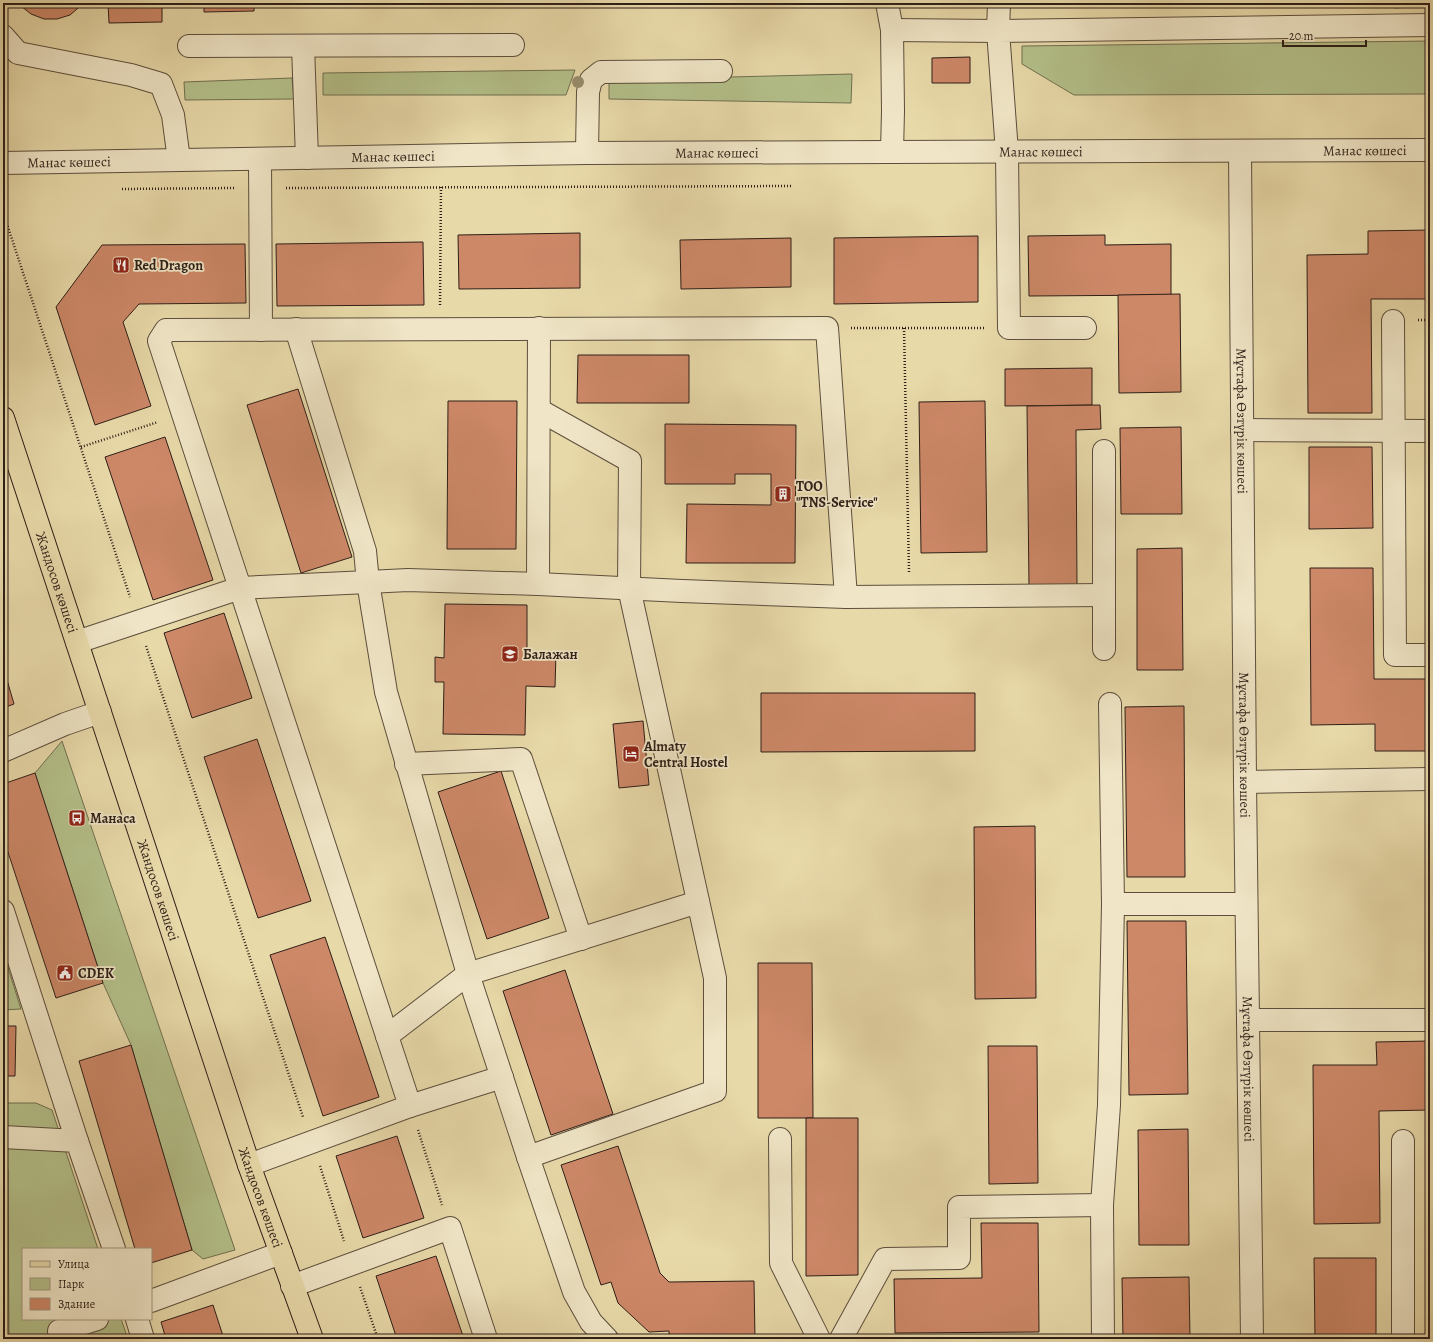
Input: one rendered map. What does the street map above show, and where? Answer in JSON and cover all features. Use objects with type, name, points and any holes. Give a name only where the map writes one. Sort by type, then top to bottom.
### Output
[{"type":"main road","name":"Жандосов көшесі","points":[[3,418],[249,1165],[312,1339]]},
{"type":"street","points":[[886,3],[892,30],[892,152]]},
{"type":"street","points":[[999,3],[998,32],[1007,152],[1009,328],[1085,328]]},
{"type":"street","points":[[892,30],[998,32],[1430,25]]},
{"type":"street","points":[[3,36],[18,53],[130,75],[161,84],[173,115],[179,160]]},
{"type":"street","points":[[189,46],[513,45]]},
{"type":"street","points":[[303,46],[307,158]]},
{"type":"street","points":[[587,153],[588,92],[591,80],[601,72],[721,71]]},
{"type":"street","name":"Манас көшесі","points":[[3,163],[587,153],[1430,150]]},
{"type":"street","name":"Мұстафа Өзтүрік көшесі","points":[[1240,151],[1246,904],[1252,1339]]},
{"type":"street","points":[[260,159],[261,330]]},
{"type":"street","points":[[1393,321],[1395,655],[1430,655]]},
{"type":"street","points":[[538,584],[539,328]]},
{"type":"street","points":[[410,1106],[159,341],[166,330],[827,328],[846,597]]},
{"type":"street","points":[[296,329],[365,551],[368,582],[386,692],[468,974],[574,1292],[591,1322],[607,1339]]},
{"type":"street","points":[[528,1157],[715,1091],[715,978],[629,588],[630,461],[538,410]]},
{"type":"street","points":[[1242,430],[1430,431]]},
{"type":"street","points":[[1104,451],[1104,649]]},
{"type":"street","points":[[77,642],[240,588],[408,580],[538,584],[682,592],[846,597],[1104,595]]},
{"type":"street","points":[[1103,1339],[1102,1205],[1109,1105],[1113,904],[1110,704]]},
{"type":"street","points":[[3,751],[65,724],[100,712]]},
{"type":"street","points":[[406,764],[521,759],[580,939]]},
{"type":"street","points":[[1245,782],[1430,779]]},
{"type":"street","points":[[387,1036],[468,974],[698,902]]},
{"type":"street","points":[[1113,904],[1246,904]]},
{"type":"street","points":[[3,911],[77,1141],[114,1248]]},
{"type":"street","points":[[1248,1020],[1430,1020]]},
{"type":"street","points":[[249,1165],[410,1106],[502,1077]]},
{"type":"street","points":[[3,1137],[77,1141]]},
{"type":"street","points":[[780,1139],[781,1263],[819,1339]]},
{"type":"street","points":[[1403,1141],[1403,1339]]},
{"type":"street","points":[[840,1339],[885,1258],[959,1258],[959,1206],[1102,1205]]},
{"type":"street","points":[[292,1286],[450,1228],[486,1339]]},
{"type":"street","points":[[152,1301],[281,1253]]},
{"type":"street","points":[[58,1331],[93,1320]]},
{"type":"street","points":[[137,1320],[143,1339]]},
{"type":"path","points":[[120,188],[792,186]]},
{"type":"path","points":[[440,329],[441,187]]},
{"type":"path","points":[[3,212],[378,1339]]},
{"type":"path","points":[[827,328],[1009,328]]},
{"type":"path","points":[[904,328],[910,597]]},
{"type":"path","points":[[81,447],[182,414]]},
{"type":"path","points":[[410,1106],[450,1228]]},
{"type":"green space","points":[[1376,3],[1430,3],[1430,6],[1395,8]]},
{"type":"green space","points":[[1430,41],[1430,94],[1074,95],[1022,64],[1022,46]]},
{"type":"green space","points":[[575,70],[566,95],[323,95],[323,73]]},
{"type":"green space","points":[[852,74],[851,103],[609,99],[609,80]]},
{"type":"green space","points":[[292,78],[294,99],[185,100],[184,82]]},
{"type":"green space","points":[[62,741],[235,1250],[203,1259],[192,1250],[131,1045],[103,983],[35,773]]},
{"type":"green space","points":[[3,952],[21,1009],[3,1010]]},
{"type":"green space","points":[[3,1103],[36,1103],[52,1110],[98,1248],[22,1248],[22,1320],[121,1320],[128,1339],[9,1339],[8,1169],[3,1169]]},
{"type":"building","points":[[18,3],[84,3],[70,15],[57,19],[44,19],[31,14]]},
{"type":"building","points":[[108,3],[162,3],[162,22],[109,23]]},
{"type":"building","points":[[204,3],[254,3],[254,11],[204,12]]},
{"type":"building","points":[[470,3],[518,3],[518,5],[470,5]]},
{"type":"building","points":[[593,3],[777,3],[777,4]]},
{"type":"building","points":[[970,57],[970,83],[932,83],[932,58]]},
{"type":"building","points":[[1430,230],[1430,299],[1371,299],[1372,413],[1308,413],[1307,255],[1368,254],[1368,231]]},
{"type":"building","points":[[580,233],[580,288],[459,289],[458,235]]},
{"type":"building","points":[[1105,235],[1105,245],[1171,244],[1171,295],[1029,296],[1028,236]]},
{"type":"building","points":[[978,236],[978,302],[834,304],[834,238]]},
{"type":"building","points":[[791,238],[791,287],[681,289],[680,240]]},
{"type":"building","points":[[423,242],[424,305],[277,306],[276,244]]},
{"type":"building","points":[[245,244],[246,303],[139,304],[123,322],[151,406],[95,425],[56,307],[102,245]]},
{"type":"building","points":[[1180,294],[1181,392],[1119,393],[1118,295]]},
{"type":"building","points":[[578,355],[689,355],[689,403],[577,403]]},
{"type":"building","points":[[1092,368],[1092,405],[1005,406],[1005,369]]},
{"type":"building","points":[[298,389],[352,557],[301,573],[247,405]]},
{"type":"building","points":[[448,401],[517,401],[516,549],[447,549]]},
{"type":"building","points":[[985,401],[987,552],[921,553],[919,402]]},
{"type":"building","points":[[1100,405],[1101,429],[1076,430],[1077,587],[1029,587],[1027,406]]},
{"type":"building","name":"ТОО \"TNS-Service\"","points":[[665,424],[796,425],[795,563],[686,563],[687,504],[771,505],[771,474],[735,474],[735,484],[665,484]]},
{"type":"building","points":[[1181,427],[1182,514],[1121,514],[1120,428]]},
{"type":"building","points":[[165,437],[213,580],[153,600],[105,457]]},
{"type":"building","points":[[1309,447],[1372,447],[1373,528],[1309,529]]},
{"type":"building","points":[[1182,548],[1183,670],[1137,670],[1137,549]]},
{"type":"building","points":[[1310,568],[1373,568],[1374,679],[1430,679],[1430,751],[1375,751],[1375,724],[1311,725]]},
{"type":"building","points":[[445,604],[527,605],[527,652],[556,653],[555,687],[526,686],[525,735],[443,734],[444,682],[435,682],[435,657],[444,658]]},
{"type":"building","points":[[224,613],[252,698],[192,718],[164,633]]},
{"type":"building","points":[[3,666],[14,704],[3,708]]},
{"type":"building","points":[[761,693],[975,693],[975,751],[761,752]]},
{"type":"building","points":[[1184,706],[1185,877],[1127,877],[1125,707]]},
{"type":"building","name":"Almaty Central Hostel","points":[[643,721],[649,785],[619,788],[613,724]]},
{"type":"building","points":[[257,739],[311,901],[258,918],[204,757]]},
{"type":"building","points":[[501,771],[549,918],[487,939],[438,792]]},
{"type":"building","points":[[35,773],[103,983],[56,998],[3,837],[3,784]]},
{"type":"building","points":[[1035,826],[1036,998],[975,999],[974,827]]},
{"type":"building","points":[[1127,921],[1186,921],[1188,1094],[1129,1095]]},
{"type":"building","points":[[325,937],[379,1097],[323,1116],[270,955]]},
{"type":"building","points":[[758,963],[812,963],[813,1118],[758,1118]]},
{"type":"building","points":[[565,970],[613,1114],[551,1135],[503,991]]},
{"type":"building","points":[[3,1026],[16,1026],[15,1076],[3,1076]]},
{"type":"building","points":[[1430,1041],[1430,1110],[1379,1111],[1380,1223],[1314,1224],[1313,1065],[1377,1065],[1376,1042]]},
{"type":"building","points":[[131,1045],[192,1250],[152,1263],[152,1248],[135,1248],[79,1061]]},
{"type":"building","points":[[988,1046],[1037,1046],[1038,1183],[989,1184]]},
{"type":"building","points":[[806,1118],[858,1118],[858,1275],[806,1276]]},
{"type":"building","points":[[1188,1129],[1189,1245],[1139,1245],[1138,1130]]},
{"type":"building","points":[[397,1136],[424,1218],[363,1238],[336,1156]]},
{"type":"building","points":[[618,1146],[660,1273],[669,1282],[754,1281],[755,1339],[669,1339],[669,1331],[649,1332],[618,1303],[611,1282],[601,1285],[561,1165]]},
{"type":"building","points":[[981,1223],[1038,1223],[1039,1332],[895,1333],[894,1279],[982,1278]]},
{"type":"building","points":[[436,1256],[464,1339],[397,1339],[376,1276]]},
{"type":"building","points":[[1314,1258],[1376,1258],[1376,1339],[1315,1339]]},
{"type":"building","points":[[1189,1277],[1190,1339],[1123,1339],[1122,1278]]},
{"type":"building","points":[[213,1305],[224,1339],[166,1339],[161,1322]]},
{"type":"place","name":"Red Dragon","points":[[121,265]]},
{"type":"place","name":"ТОО \"TNS-Service\"","points":[[783,494]]},
{"type":"place","name":"Балажан","points":[[510,654]]},
{"type":"place","name":"Almaty Central Hostel","points":[[631,754]]},
{"type":"place","name":"Манаса","points":[[77,818]]},
{"type":"place","name":"CDEK","points":[[65,973]]}]
